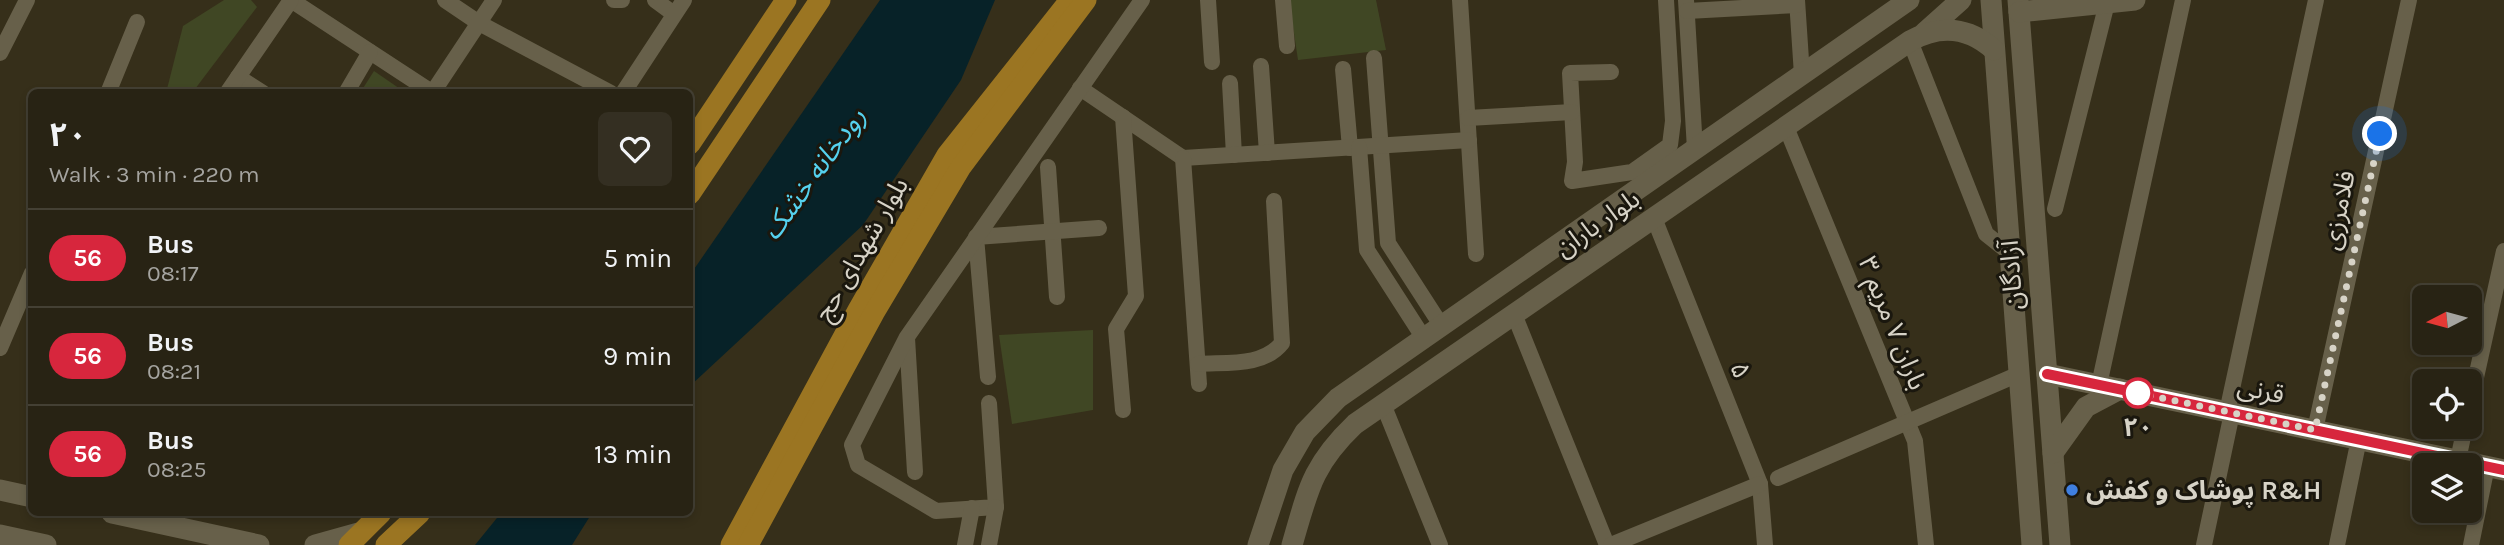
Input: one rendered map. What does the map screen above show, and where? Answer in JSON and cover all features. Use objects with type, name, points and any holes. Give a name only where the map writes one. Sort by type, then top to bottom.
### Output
[{"type":"main road","points":[[693,189],[820,0]]},
{"type":"main road","name":"بلوار شهدای حج","points":[[731,545],[858,310],[947,155],[1070,0]]},
{"type":"main road","name":"بلوار شهدای حج","points":[[748,545],[874,313],[961,167],[1086,0]]},
{"type":"main road","points":[[693,139],[783,4],[799,30]]},
{"type":"main road","points":[[354,539],[378,516]]},
{"type":"main road","points":[[386,545],[417,516]]},
{"type":"street","points":[[0,53],[27,0]]},
{"type":"street","points":[[230,89],[291,0],[428,89]]},
{"type":"street","points":[[445,0],[479,23],[603,89]]},
{"type":"street","points":[[435,89],[494,0]]},
{"type":"street","points":[[614,0],[622,0]]},
{"type":"street","points":[[655,0],[674,15]]},
{"type":"street","points":[[626,89],[684,0]]},
{"type":"street","points":[[996,507],[936,511],[864,469],[853,456],[852,445],[907,338],[1142,0]]},
{"type":"street","points":[[1208,0],[1212,62]]},
{"type":"street","points":[[1283,0],[1287,46]]},
{"type":"street","points":[[1460,0],[1476,254]]},
{"type":"street","points":[[1611,72],[1570,73],[1575,162],[1572,181],[1632,172],[1670,145],[1673,121],[1666,0]]},
{"type":"street","name":"بلوار باران","points":[[1258,545],[1283,470],[1305,432],[1338,398],[1909,0]]},
{"type":"street","points":[[1961,0],[1916,38],[1986,234],[2010,253]]},
{"type":"street","name":"آزادگان","points":[[1991,0],[2032,545]]},
{"type":"street","points":[[2019,6],[2135,0]]},
{"type":"street","points":[[2099,384],[2183,0]]},
{"type":"street","points":[[2204,545],[2316,0]]},
{"type":"street","name":"فلامرزی","points":[[2315,430],[2409,0]]},
{"type":"street","points":[[1695,149],[1686,6],[1797,2],[1802,75]]},
{"type":"street","points":[[2055,209],[2107,3]]},
{"type":"street","name":"آزادگان","points":[[2019,6],[2060,545]]},
{"type":"street","points":[[110,89],[137,22]]},
{"type":"street","name":"بلوار باران","points":[[1292,545],[1311,478],[1331,447],[1383,404],[1916,38],[1958,30],[1978,35],[1994,50]]},
{"type":"street","points":[[348,89],[370,52]]},
{"type":"street","points":[[1374,58],[1388,243],[1441,325]]},
{"type":"street","points":[[1261,66],[1267,153]]},
{"type":"street","points":[[1343,69],[1367,250],[1423,337]]},
{"type":"street","points":[[238,77],[257,89]]},
{"type":"street","points":[[1230,83],[1234,155]]},
{"type":"street","points":[[1080,88],[1183,158],[1469,140]]},
{"type":"street","points":[[1468,118],[1572,112]]},
{"type":"street","points":[[1123,117],[1136,296],[1116,329],[1123,410]]},
{"type":"street","name":"باران ۷ مریم ۳","points":[[1786,127],[1915,441],[1926,545]]},
{"type":"street","points":[[1183,158],[1199,384]]},
{"type":"street","points":[[1048,167],[1057,297]]},
{"type":"street","points":[[2006,196],[2033,194]]},
{"type":"street","points":[[1198,364],[1259,360],[1272,355],[1282,343],[1274,201]]},
{"type":"street","name":"۵","points":[[1654,218],[1760,484],[1765,545]]},
{"type":"street","points":[[976,237],[1099,228]]},
{"type":"street","points":[[976,237],[988,377]]},
{"type":"street","points":[[2478,369],[2504,251]]},
{"type":"street","points":[[0,348],[28,282]]},
{"type":"street","points":[[1514,314],[1609,545],[1760,484]]},
{"type":"street","points":[[907,338],[915,472]]},
{"type":"street","points":[[1778,478],[2019,374]]},
{"type":"street","name":"قرنی","points":[[2047,374],[2425,453]]},
{"type":"street","points":[[2053,453],[2086,407],[2120,389]]},
{"type":"street","points":[[989,403],[996,507],[989,545]]},
{"type":"street","points":[[1383,404],[1440,545]]},
{"type":"street","points":[[2337,545],[2359,439]]},
{"type":"street","points":[[2471,545],[2496,468]]},
{"type":"street","points":[[0,490],[28,496]]},
{"type":"street","points":[[965,545],[972,508]]},
{"type":"street","points":[[130,516],[259,545]]},
{"type":"street","points":[[3,539],[46,545]]},
{"type":"street","points":[[315,545],[354,539]]},
{"type":"green space","points":[[224,0],[251,0],[257,7],[195,89],[167,89],[183,26]]},
{"type":"green space","points":[[1289,0],[1376,0],[1386,50],[1298,60]]},
{"type":"green space","points":[[374,71],[400,89],[363,89]]},
{"type":"green space","points":[[1093,330],[1093,410],[1012,424],[999,335]]},
{"type":"water","name":"رودخانه خشک","points":[[880,0],[995,0],[961,80],[863,225],[693,383],[693,271]]},
{"type":"water","points":[[499,516],[590,516],[572,545],[475,545]]},
{"type":"bus line","name":"56","points":[[2047,374],[2504,470]]},
{"type":"place","name":"۲۰","points":[[2138,393]]},
{"type":"place","name":"پوشاک و کفش R&H","points":[[2072,490]]},
{"type":"route","points":[[2138,393],[2315,430],[2380,134]]}]
